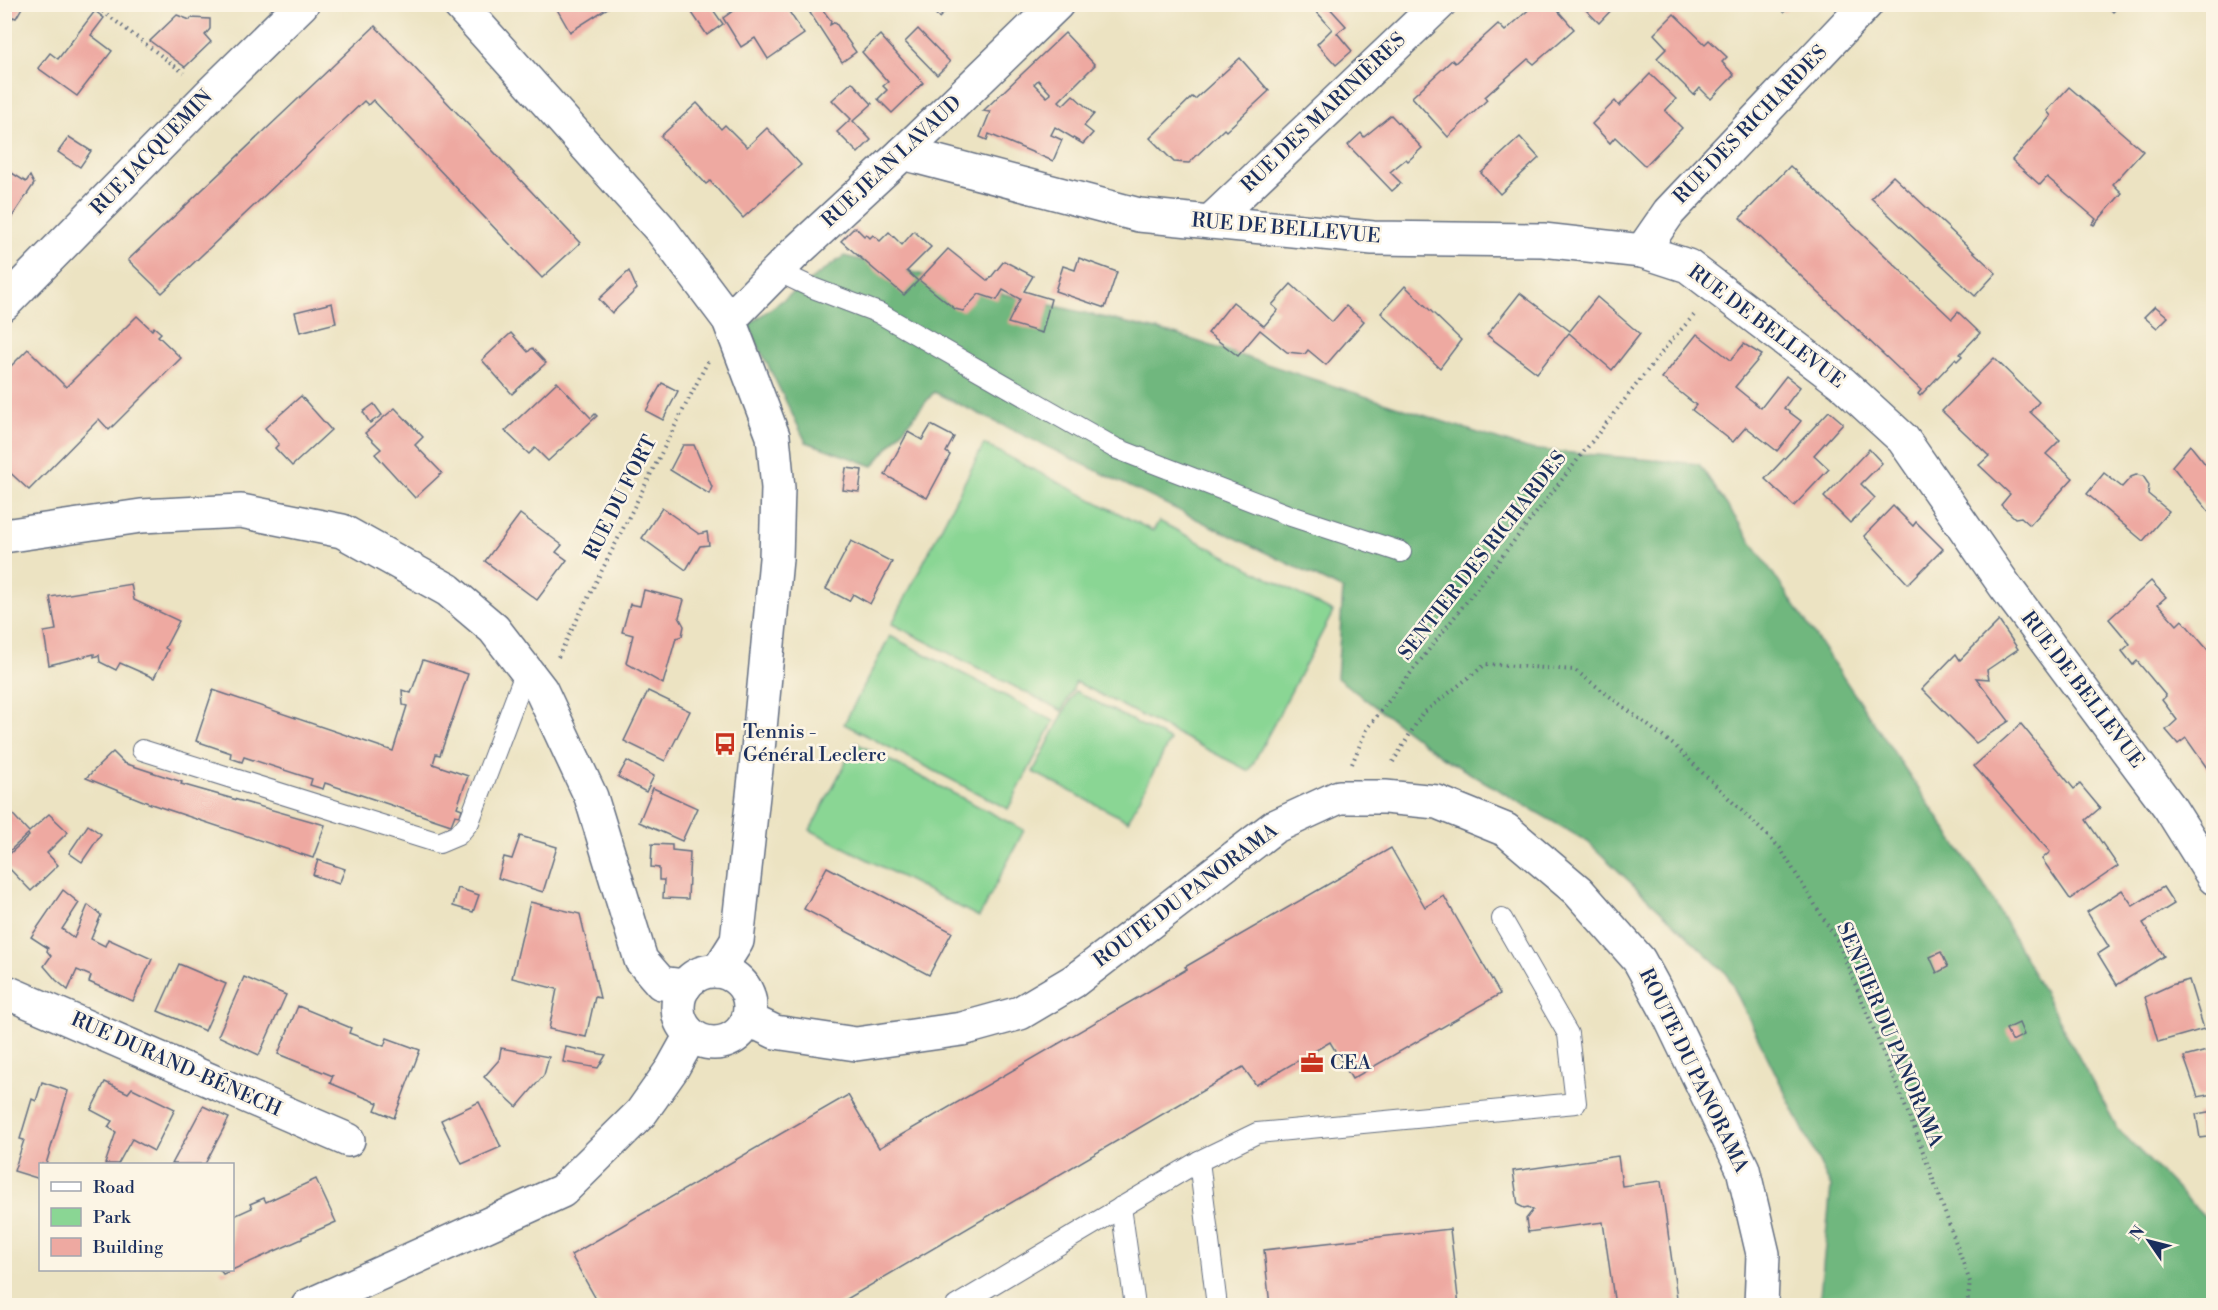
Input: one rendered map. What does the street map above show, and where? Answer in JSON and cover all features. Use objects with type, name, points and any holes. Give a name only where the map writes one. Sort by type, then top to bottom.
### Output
[{"type":"street","name":"RUE JACQUEMIN","points":[[4,304],[211,93],[302,4]]},
{"type":"street","points":[[459,4],[662,231],[729,320],[773,436],[778,488],[776,559],[737,941],[718,971]]},
{"type":"street","name":"RUE JEAN LAVAUD","points":[[729,320],[777,271],[1057,4]]},
{"type":"street","name":"RUE DES MARINIÈRES","points":[[1210,222],[1439,4]]},
{"type":"street","name":"RUE DES RICHARDES","points":[[1642,251],[1669,212],[1866,4]]},
{"type":"street","name":"RUE DE BELLEVUE","points":[[903,153],[1139,215],[1373,238],[1543,240],[1642,251],[1688,266],[1842,383],[1904,438],[2005,586],[2170,808],[2214,878]]},
{"type":"street","points":[[4,536],[141,516],[241,511],[342,531],[448,590],[494,628],[534,681],[591,797],[641,960],[661,983],[685,986]]},
{"type":"street","name":"ROUTE DU PANORAMA","points":[[748,1019],[775,1032],[856,1044],[962,1029],[1020,1013],[1074,981],[1274,827],[1339,797],[1385,797],[1437,802],[1506,830],[1578,891],[1639,960],[1668,1013],[1743,1169],[1763,1254],[1761,1305]]},
{"type":"street","points":[[718,971],[729,974],[745,988],[750,1009],[748,1019],[742,1029],[734,1036],[712,1043],[691,1035],[679,1017],[678,1006],[685,986],[700,974],[718,971]]},
{"type":"street","name":"RUE DURAND-BÉNECH","points":[[4,991],[348,1140]]},
{"type":"street","points":[[308,1305],[562,1191],[641,1113],[672,1069],[691,1035]]},
{"type":"lane","points":[[777,271],[879,314],[1115,448],[1288,515],[1401,552]]},
{"type":"lane","points":[[142,750],[439,843],[458,836],[469,822],[534,681]]},
{"type":"lane","points":[[956,1305],[1199,1161],[1257,1133],[1576,1103],[1568,1034],[1502,919]]},
{"type":"lane","points":[[1199,1161],[1217,1305]]},
{"type":"lane","points":[[1121,1207],[1135,1305]]},
{"type":"path","points":[[93,4],[211,93]]},
{"type":"path","name":"RUE DU FORT","points":[[534,681],[729,320]]},
{"type":"path","name":"SENTIER DES RICHARDES","points":[[1339,797],[1366,730],[1669,343]]},
{"type":"path","name":"SENTIER DU PANORAMA","points":[[1385,797],[1388,771],[1422,714],[1486,664],[1575,670],[1675,746],[1780,848],[1838,942],[1917,1135],[1970,1282],[1967,1305]]},
{"type":"green space","points":[[844,256],[1178,335],[1527,449],[1699,464],[1991,896],[2118,1129],[2213,1226],[2213,1282],[2207,1305],[1819,1305],[1831,1187],[1727,974],[1588,842],[1442,757],[1337,678],[1343,590],[934,392],[873,466],[806,442],[748,325]]},
{"type":"green space","points":[[984,444],[1153,531],[1159,521],[1333,612],[1249,771],[1076,682],[1062,711],[892,624]]},
{"type":"green space","points":[[890,636],[1054,721],[1008,809],[844,724]]},
{"type":"green space","points":[[1075,691],[1170,740],[1128,821],[1033,772]]},
{"type":"green space","points":[[856,743],[1024,830],[979,917],[810,830]]},
{"type":"building","points":[[4,4],[24,4],[16,18],[13,17],[10,22],[5,19],[9,14],[4,11]]},
{"type":"building","points":[[554,4],[614,4],[570,32]]},
{"type":"building","points":[[686,4],[709,4],[723,24],[707,35]]},
{"type":"building","points":[[743,4],[784,4],[804,34],[768,59],[755,38],[741,47],[723,18]]},
{"type":"building","points":[[927,4],[953,4],[939,18]]},
{"type":"building","points":[[1321,4],[1326,4],[1346,26],[1337,33],[1352,51],[1336,65],[1317,44],[1332,29],[1315,10]]},
{"type":"building","points":[[1535,4],[1552,4],[1574,29],[1534,64],[1528,59],[1485,97],[1487,100],[1448,137],[1412,97],[1452,60],[1455,63],[1498,24],[1505,31]]},
{"type":"building","points":[[1580,4],[1617,4],[1599,23]]},
{"type":"building","points":[[1778,4],[1794,4],[1784,12]]},
{"type":"building","points":[[2106,5],[2120,5],[2113,12]]},
{"type":"building","points":[[820,6],[831,21],[830,25],[835,22],[856,52],[842,62],[810,13]]},
{"type":"building","points":[[95,11],[104,18],[91,35],[112,51],[77,96],[38,68],[50,53],[58,59]]},
{"type":"building","points":[[1674,14],[1705,44],[1709,40],[1727,57],[1722,62],[1734,75],[1711,99],[1700,88],[1694,95],[1657,58],[1667,48],[1654,34]]},
{"type":"building","points":[[177,15],[190,20],[191,18],[210,19],[210,29],[205,35],[211,42],[185,67],[150,41]]},
{"type":"building","points":[[375,26],[580,243],[542,278],[373,100],[368,105],[364,101],[162,293],[128,260]]},
{"type":"building","points":[[918,29],[950,62],[937,75],[905,42]]},
{"type":"building","points":[[1065,33],[1095,65],[1059,101],[1063,105],[1073,95],[1094,114],[1084,126],[1093,133],[1083,144],[1055,127],[1051,135],[1062,140],[1053,161],[989,134],[987,140],[980,137],[990,112],[983,111]],"holes":[[[1038,80],[1051,94],[1047,97],[1034,84]]]},
{"type":"building","points":[[880,35],[923,83],[892,113],[878,99],[887,90],[883,86],[888,82],[862,52]]},
{"type":"building","points":[[1240,58],[1269,91],[1226,131],[1224,129],[1189,163],[1174,162],[1150,138],[1192,97],[1195,99]]},
{"type":"building","points":[[1650,74],[1676,99],[1665,111],[1682,128],[1645,166],[1615,137],[1610,143],[1592,124],[1615,101],[1619,106]]},
{"type":"building","points":[[852,82],[872,104],[853,121],[871,140],[858,153],[837,132],[851,119],[832,100]]},
{"type":"building","points":[[2069,87],[2143,151],[2113,184],[2122,193],[2094,225],[2092,224],[2096,219],[2047,177],[2040,185],[2012,160],[2051,116],[2047,111]]},
{"type":"building","points":[[697,103],[721,129],[725,125],[747,147],[767,128],[801,165],[743,218],[710,181],[706,184],[661,136]]},
{"type":"building","points":[[1391,115],[1422,148],[1408,161],[1406,159],[1390,172],[1401,183],[1392,191],[1348,145],[1361,133],[1364,137]]},
{"type":"building","points":[[69,137],[91,151],[80,167],[58,152]]},
{"type":"building","points":[[1520,137],[1539,158],[1500,194],[1481,173]]},
{"type":"building","points":[[1790,166],[1952,319],[1958,312],[1980,333],[1960,354],[1962,356],[1957,361],[1955,359],[1920,396],[1918,394],[1921,390],[1740,218]]},
{"type":"building","points":[[4,168],[26,182],[30,176],[34,184],[4,229]]},
{"type":"building","points":[[1893,176],[1996,273],[1975,296],[1871,198]]},
{"type":"building","points":[[855,227],[864,236],[866,234],[870,238],[873,235],[880,241],[889,232],[902,245],[914,231],[931,247],[907,271],[918,281],[904,295],[841,241]]},
{"type":"building","points":[[948,249],[988,281],[1004,261],[1033,276],[1024,291],[1051,299],[1042,333],[1008,323],[1020,299],[1003,290],[997,300],[979,294],[963,311],[955,309],[919,280]]},
{"type":"building","points":[[1079,258],[1117,272],[1105,308],[1055,291],[1063,266],[1075,270]]},
{"type":"building","points":[[629,271],[637,289],[612,313],[599,299]]},
{"type":"building","points":[[1291,284],[1332,322],[1346,306],[1364,321],[1326,365],[1308,350],[1305,354],[1287,352],[1260,330],[1238,356],[1208,333],[1233,302],[1264,326],[1278,310],[1272,305]]},
{"type":"building","points":[[1405,286],[1461,340],[1440,368],[1381,313]]},
{"type":"building","points":[[1520,293],[1570,331],[1597,297],[1640,334],[1612,370],[1569,333],[1537,373],[1487,335]]},
{"type":"building","points":[[332,303],[336,323],[300,332],[295,312]]},
{"type":"building","points":[[2155,306],[2168,317],[2157,328],[2144,317]]},
{"type":"building","points":[[137,316],[152,330],[154,327],[161,333],[158,336],[181,358],[109,430],[99,419],[29,490],[4,467],[4,373],[28,349],[66,387]]},
{"type":"building","points":[[511,333],[528,352],[532,348],[546,363],[512,394],[482,360]]},
{"type":"building","points":[[1697,334],[1731,360],[1744,344],[1762,355],[1735,387],[1761,408],[1786,376],[1800,387],[1784,408],[1801,421],[1777,451],[1746,427],[1733,442],[1692,410],[1696,405],[1662,378]]},
{"type":"building","points":[[1994,358],[2039,402],[2030,412],[2060,440],[2046,454],[2073,478],[2030,525],[2021,517],[2015,518],[2001,505],[2010,494],[1979,465],[1989,456],[1942,411]]},
{"type":"building","points":[[557,382],[591,418],[595,414],[597,416],[548,461],[535,448],[529,454],[505,431]]},
{"type":"building","points":[[662,383],[678,391],[663,420],[646,411]]},
{"type":"building","points":[[301,396],[331,430],[292,466],[275,448],[279,444],[265,428]]},
{"type":"building","points":[[374,404],[382,415],[370,423],[363,412]]},
{"type":"building","points":[[395,408],[423,437],[415,445],[442,473],[415,498],[375,454],[381,449],[365,433]]},
{"type":"building","points":[[1829,411],[1843,423],[1814,455],[1829,469],[1794,506],[1765,479]]},
{"type":"building","points":[[931,425],[954,437],[946,452],[950,455],[927,498],[885,475],[908,432],[922,440]]},
{"type":"building","points":[[683,445],[694,445],[712,487],[709,494],[670,470]]},
{"type":"building","points":[[2190,445],[2214,475],[2214,518],[2172,466]]},
{"type":"building","points":[[1869,449],[1882,463],[1861,484],[1875,498],[1850,523],[1824,497]]},
{"type":"building","points":[[846,468],[862,470],[859,492],[843,490]]},
{"type":"building","points":[[2104,473],[2122,487],[2131,477],[2143,476],[2149,485],[2148,494],[2169,511],[2143,541],[2087,494]]},
{"type":"building","points":[[1893,506],[1913,526],[1916,522],[1943,549],[1908,584],[1864,536]]},
{"type":"building","points":[[662,508],[699,534],[707,532],[709,545],[700,546],[686,570],[642,538]]},
{"type":"building","points":[[520,514],[562,545],[556,552],[567,560],[537,600],[485,561]]},
{"type":"building","points":[[851,541],[892,562],[870,604],[853,594],[849,601],[826,589]]},
{"type":"building","points":[[2151,581],[2166,597],[2158,604],[2177,625],[2182,620],[2214,657],[2209,662],[2214,667],[2214,778],[2186,738],[2178,744],[2166,730],[2177,720],[2162,700],[2166,696],[2137,661],[2133,665],[2122,651],[2130,644],[2109,619]]},
{"type":"building","points":[[131,584],[134,600],[179,621],[165,648],[168,650],[154,678],[120,663],[116,670],[100,662],[99,655],[94,657],[94,654],[49,665],[44,632],[56,630],[50,597]]},
{"type":"building","points":[[644,590],[684,600],[679,617],[684,626],[682,636],[676,638],[663,684],[626,663],[633,635],[622,632],[630,604],[640,606]]},
{"type":"building","points":[[1999,621],[2018,649],[1987,670],[1989,679],[1976,678],[2009,721],[1976,743],[1922,689],[1956,654],[1960,660]]},
{"type":"building","points":[[423,660],[468,674],[440,755],[436,754],[433,764],[468,776],[457,807],[462,809],[460,816],[455,815],[451,825],[325,783],[323,789],[310,785],[312,779],[244,757],[242,762],[230,758],[231,753],[196,741],[213,690],[393,751],[407,706],[403,705],[402,690],[411,693]]},
{"type":"building","points":[[648,691],[690,711],[665,761],[624,741]]},
{"type":"building","points":[[2021,724],[2074,789],[2080,784],[2100,808],[2086,820],[2118,866],[2070,899],[2042,859],[2050,852],[1974,766]]},
{"type":"building","points":[[113,752],[124,763],[182,782],[181,784],[325,825],[313,858],[151,804],[86,778]]},
{"type":"building","points":[[627,761],[654,776],[646,792],[618,777]]},
{"type":"building","points":[[653,788],[697,808],[682,841],[639,822]]},
{"type":"building","points":[[4,805],[29,832],[49,814],[68,832],[47,853],[58,865],[31,891],[4,863],[4,859],[29,836],[28,834],[4,856]]},
{"type":"building","points":[[88,825],[101,834],[82,862],[69,853]]},
{"type":"building","points":[[520,836],[557,847],[543,892],[498,878],[504,857],[512,859]]},
{"type":"building","points":[[652,844],[672,845],[672,850],[690,852],[688,899],[663,898],[664,880],[659,880],[659,868],[651,867]]},
{"type":"building","points":[[1391,848],[1425,907],[1444,896],[1500,994],[1352,1079],[1330,1042],[1256,1085],[1243,1067],[835,1306],[600,1306],[571,1255],[848,1095],[879,1148]]},
{"type":"building","points":[[318,860],[345,869],[339,884],[313,875]]},
{"type":"building","points":[[827,867],[952,932],[929,975],[804,909]]},
{"type":"building","points":[[2163,887],[2174,904],[2143,923],[2164,956],[2117,985],[2098,954],[2109,947],[2087,912],[2122,890],[2133,906]]},
{"type":"building","points":[[458,888],[479,895],[473,912],[453,906]]},
{"type":"building","points":[[63,890],[79,903],[62,929],[74,938],[88,905],[101,915],[91,939],[105,946],[108,939],[152,959],[133,1001],[89,982],[91,976],[77,970],[68,990],[44,966],[51,956],[47,951],[48,948],[31,937]]},
{"type":"building","points":[[530,902],[580,914],[600,998],[595,997],[586,1037],[549,1029],[557,989],[512,978]]},
{"type":"building","points":[[1941,952],[1948,967],[1937,973],[1930,957]]},
{"type":"building","points":[[179,964],[226,984],[205,1031],[158,1011]]},
{"type":"building","points":[[244,977],[286,995],[259,1055],[218,1036]]},
{"type":"building","points":[[2189,980],[2204,1029],[2158,1042],[2145,997],[2171,985]]},
{"type":"building","points":[[298,1006],[351,1028],[349,1033],[384,1046],[387,1038],[420,1050],[394,1118],[375,1110],[378,1103],[330,1083],[333,1076],[278,1054]]},
{"type":"building","points":[[2019,1023],[2024,1035],[2012,1041],[2006,1029]]},
{"type":"building","points":[[566,1047],[606,1055],[598,1068],[563,1062]]},
{"type":"building","points":[[501,1048],[549,1057],[544,1075],[517,1107],[484,1077],[499,1060]]},
{"type":"building","points":[[2214,1049],[2214,1094],[2198,1097],[2184,1057]]},
{"type":"building","points":[[42,1082],[68,1091],[46,1163],[39,1163],[39,1179],[14,1171],[24,1140],[20,1139],[32,1099],[36,1101]]},
{"type":"building","points":[[105,1082],[128,1093],[132,1088],[175,1109],[154,1151],[132,1139],[119,1163],[105,1163],[116,1132],[108,1127],[112,1121],[91,1110]]},
{"type":"building","points":[[479,1102],[501,1147],[462,1164],[441,1120]]},
{"type":"building","points":[[203,1106],[229,1118],[206,1163],[173,1163]]},
{"type":"building","points":[[2214,1111],[2214,1136],[2200,1138],[2196,1114]]},
{"type":"building","points":[[1618,1156],[1622,1186],[1661,1181],[1678,1306],[1615,1306],[1603,1222],[1528,1232],[1526,1219],[1533,1210],[1518,1205],[1513,1171]]},
{"type":"building","points":[[316,1179],[336,1222],[234,1269],[234,1216],[252,1208],[250,1204],[264,1198],[266,1202]]},
{"type":"building","points":[[1450,1229],[1459,1306],[1270,1306],[1264,1250]]},
{"type":"place","name":"Tennis - Général Leclerc","points":[[725,744]]},
{"type":"place","name":"CEA","points":[[1312,1063]]}]
